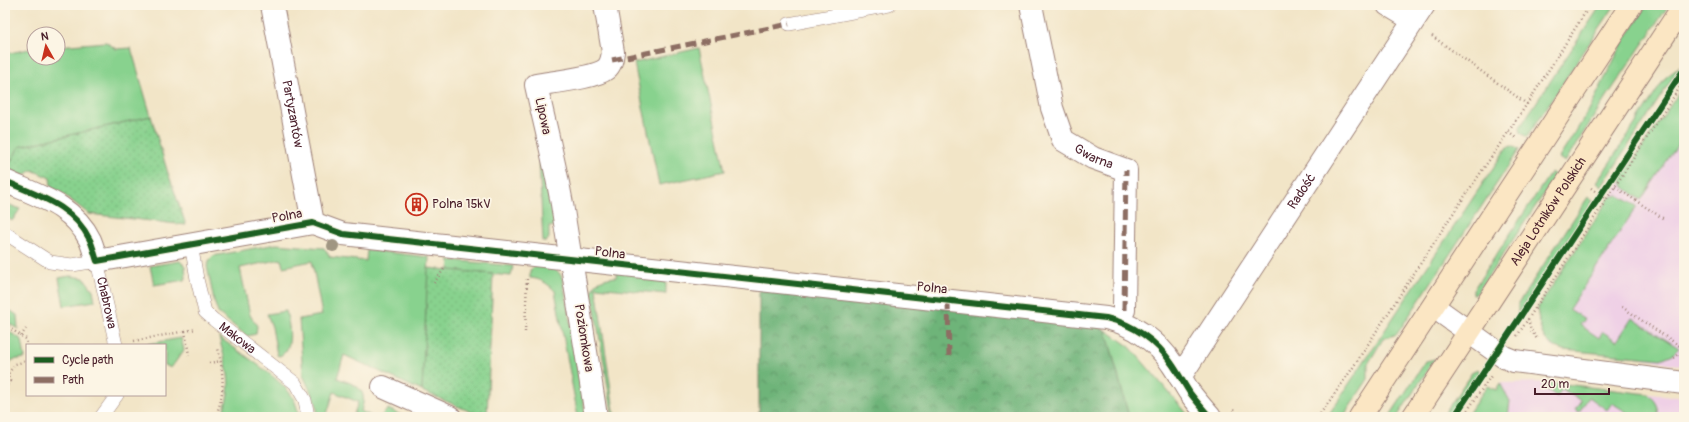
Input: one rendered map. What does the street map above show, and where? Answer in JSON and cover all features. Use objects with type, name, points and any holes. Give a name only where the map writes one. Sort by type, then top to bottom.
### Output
[{"type":"street","name":"Partyzantów","points":[[272,5],[313,223]]},
{"type":"street","name":"Lipowa","points":[[572,260],[565,232],[562,203],[536,85],[594,74],[607,68],[612,60],[613,52],[604,5]]},
{"type":"street","name":"Gwarna","points":[[1031,5],[1052,108],[1063,140],[1093,158],[1126,170],[1124,310]]},
{"type":"street","points":[[1388,5],[1419,13]]},
{"type":"street","points":[[1360,417],[1434,307],[1631,5]]},
{"type":"street","name":"Aleja Lotników Polskich","points":[[1413,417],[1684,5]]},
{"type":"street","name":"Radość","points":[[1180,377],[1419,13]]},
{"type":"street","points":[[5,181],[53,203],[70,213],[91,241],[97,261]]},
{"type":"street","name":"Polna","points":[[97,261],[313,223],[343,234],[1106,318],[1120,321],[1137,329],[1154,343],[1171,362],[1190,393],[1210,417]]},
{"type":"street","name":"Poziomkowa","points":[[572,260],[596,417]]},
{"type":"street","points":[[1434,307],[1504,357],[1514,361],[1684,383]]},
{"type":"street","points":[[383,387],[450,417]]},
{"type":"lane","points":[[790,24],[889,5]]},
{"type":"lane","name":"Polna","points":[[5,233],[50,262],[72,265],[97,261]]},
{"type":"lane","name":"Makowa","points":[[191,244],[205,312],[295,383],[305,400],[308,417]]},
{"type":"lane","name":"Chabrowa","points":[[97,261],[116,344]]},
{"type":"lane","points":[[101,417],[116,396]]},
{"type":"path","points":[[1318,417],[1350,372],[1448,221],[1527,104],[1590,5]]},
{"type":"path","points":[[1419,13],[1431,35],[1527,104]]},
{"type":"path","points":[[1463,417],[1615,187],[1682,78]]},
{"type":"path","points":[[1534,296],[1682,78]]},
{"type":"path","points":[[1615,187],[1664,219]]},
{"type":"path","points":[[525,332],[528,255]]},
{"type":"path","points":[[1622,307],[1684,349]]},
{"type":"path","points":[[5,325],[26,339],[27,344]]},
{"type":"path","points":[[21,336],[26,329]]},
{"type":"path","points":[[131,342],[198,329]]},
{"type":"path","points":[[184,331],[189,355]]},
{"type":"path","points":[[215,417],[219,410],[223,388],[221,361],[217,343]]},
{"type":"path","points":[[13,384],[7,374],[15,364],[26,361]]},
{"type":"path","points":[[209,363],[221,361]]},
{"type":"path","points":[[5,388],[10,381]]},
{"type":"shaded area","points":[[1684,85],[1684,366],[1642,358],[1563,350],[1553,347],[1548,343],[1541,332],[1537,309]]},
{"type":"shaded area","points":[[1547,382],[1684,398],[1684,417],[1466,417],[1487,386],[1496,390],[1500,383]]},
{"type":"green space","points":[[1601,5],[1615,5],[1527,137],[1521,133],[1520,127]]},
{"type":"green space","points":[[1647,5],[1669,5],[1565,162],[1559,158],[1588,112],[1623,42]]},
{"type":"green space","points":[[106,42],[116,49],[131,48],[151,116],[19,147],[5,171],[5,54],[26,50],[26,66],[66,66],[66,45]]},
{"type":"green space","points":[[699,48],[725,171],[659,185],[634,63]]},
{"type":"green space","points":[[1680,67],[1602,186],[1597,182],[1666,77]]},
{"type":"green space","points":[[1684,85],[1684,135],[1641,200],[1624,187],[1621,179]]},
{"type":"green space","points":[[151,116],[167,170],[186,225],[89,214],[59,191],[51,187],[50,178],[32,170],[24,176],[7,169],[19,147]]},
{"type":"green space","points":[[1513,146],[1519,150],[1397,334],[1383,339],[1368,364],[1368,379],[1343,417],[1327,417],[1507,147]]},
{"type":"green space","points":[[542,158],[555,226],[549,227],[549,238],[546,242],[543,242],[539,159]]},
{"type":"green space","points":[[1551,172],[1556,176],[1477,293],[1473,294],[1473,290]]},
{"type":"green space","points":[[1618,195],[1637,206],[1569,309],[1585,319],[1580,325],[1599,338],[1603,332],[1617,341],[1632,318],[1679,348],[1673,354],[1661,359],[1563,350],[1550,344],[1543,335],[1541,329],[1537,309],[1610,197]]},
{"type":"green space","points":[[1588,197],[1593,201],[1518,315],[1518,305],[1521,299]]},
{"type":"green space","points":[[5,203],[20,209],[12,221],[5,216]]},
{"type":"green space","points":[[276,244],[324,248],[330,257],[366,261],[367,250],[429,257],[422,391],[344,355],[337,378],[359,388],[363,397],[361,411],[373,417],[353,417],[358,402],[334,392],[326,417],[318,417],[316,403],[303,375],[299,319],[322,315],[312,261],[283,267],[281,259],[240,268],[250,315],[257,326],[256,334],[247,336],[218,313],[214,301],[207,266],[213,256]]},
{"type":"green space","points":[[450,260],[513,266],[511,276],[449,270]]},
{"type":"green space","points":[[180,261],[185,266],[185,280],[154,285],[150,266]]},
{"type":"green space","points":[[540,263],[554,268],[563,280],[586,417],[578,417],[555,291],[544,282],[530,278],[530,270]]},
{"type":"green space","points":[[428,268],[493,274],[487,417],[483,417],[422,391]]},
{"type":"green space","points":[[617,272],[666,277],[666,294],[596,287],[615,417],[613,417],[592,293],[598,282],[604,279],[616,277]]},
{"type":"green space","points":[[70,276],[84,278],[93,290],[95,301],[64,306],[59,278]]},
{"type":"green space","points":[[759,287],[1093,325],[1106,330],[1129,417],[759,417]]},
{"type":"green space","points":[[5,307],[17,315],[18,329],[5,321]]},
{"type":"green space","points":[[286,311],[290,336],[289,343],[284,353],[279,356],[277,355],[272,327],[267,314]]},
{"type":"green space","points":[[5,329],[22,340],[25,358],[12,360],[5,371]]},
{"type":"green space","points":[[1106,330],[1130,347],[1190,417],[1129,417]]},
{"type":"green space","points":[[219,337],[269,373],[286,389],[295,401],[299,417],[256,417],[253,415],[251,417],[221,417],[228,395],[229,386],[227,368]]},
{"type":"green space","points":[[181,338],[184,350],[171,368],[166,366],[166,344],[147,344]]},
{"type":"green space","points":[[1435,359],[1397,417],[1389,417],[1426,361]]},
{"type":"green space","points":[[1478,369],[1480,371],[1450,417],[1442,417],[1473,371]]},
{"type":"green space","points":[[1547,382],[1648,394],[1657,404],[1657,417],[1625,417],[1628,413],[1612,403],[1607,410],[1589,397],[1579,412],[1575,410],[1581,401],[1562,389],[1557,397],[1544,387]]},
{"type":"green space","points":[[1500,383],[1510,401],[1508,417],[1466,417],[1487,386],[1496,390]]},
{"type":"green space","points":[[388,409],[405,417],[380,417]]},
{"type":"marked path","points":[[612,60],[789,24]]},
{"type":"marked path","points":[[1124,310],[1126,170]]},
{"type":"marked path","points":[[948,301],[949,358]]},
{"type":"cycle path","points":[[1454,417],[1684,69]]},
{"type":"cycle path","points":[[5,181],[54,203],[74,218],[83,228],[90,240],[97,261],[313,223],[343,234],[1106,318],[1126,324],[1152,341],[1166,356],[1190,393],[1210,417]]},
{"type":"place","name":"Polna 15kV","points":[[416,204]]}]
